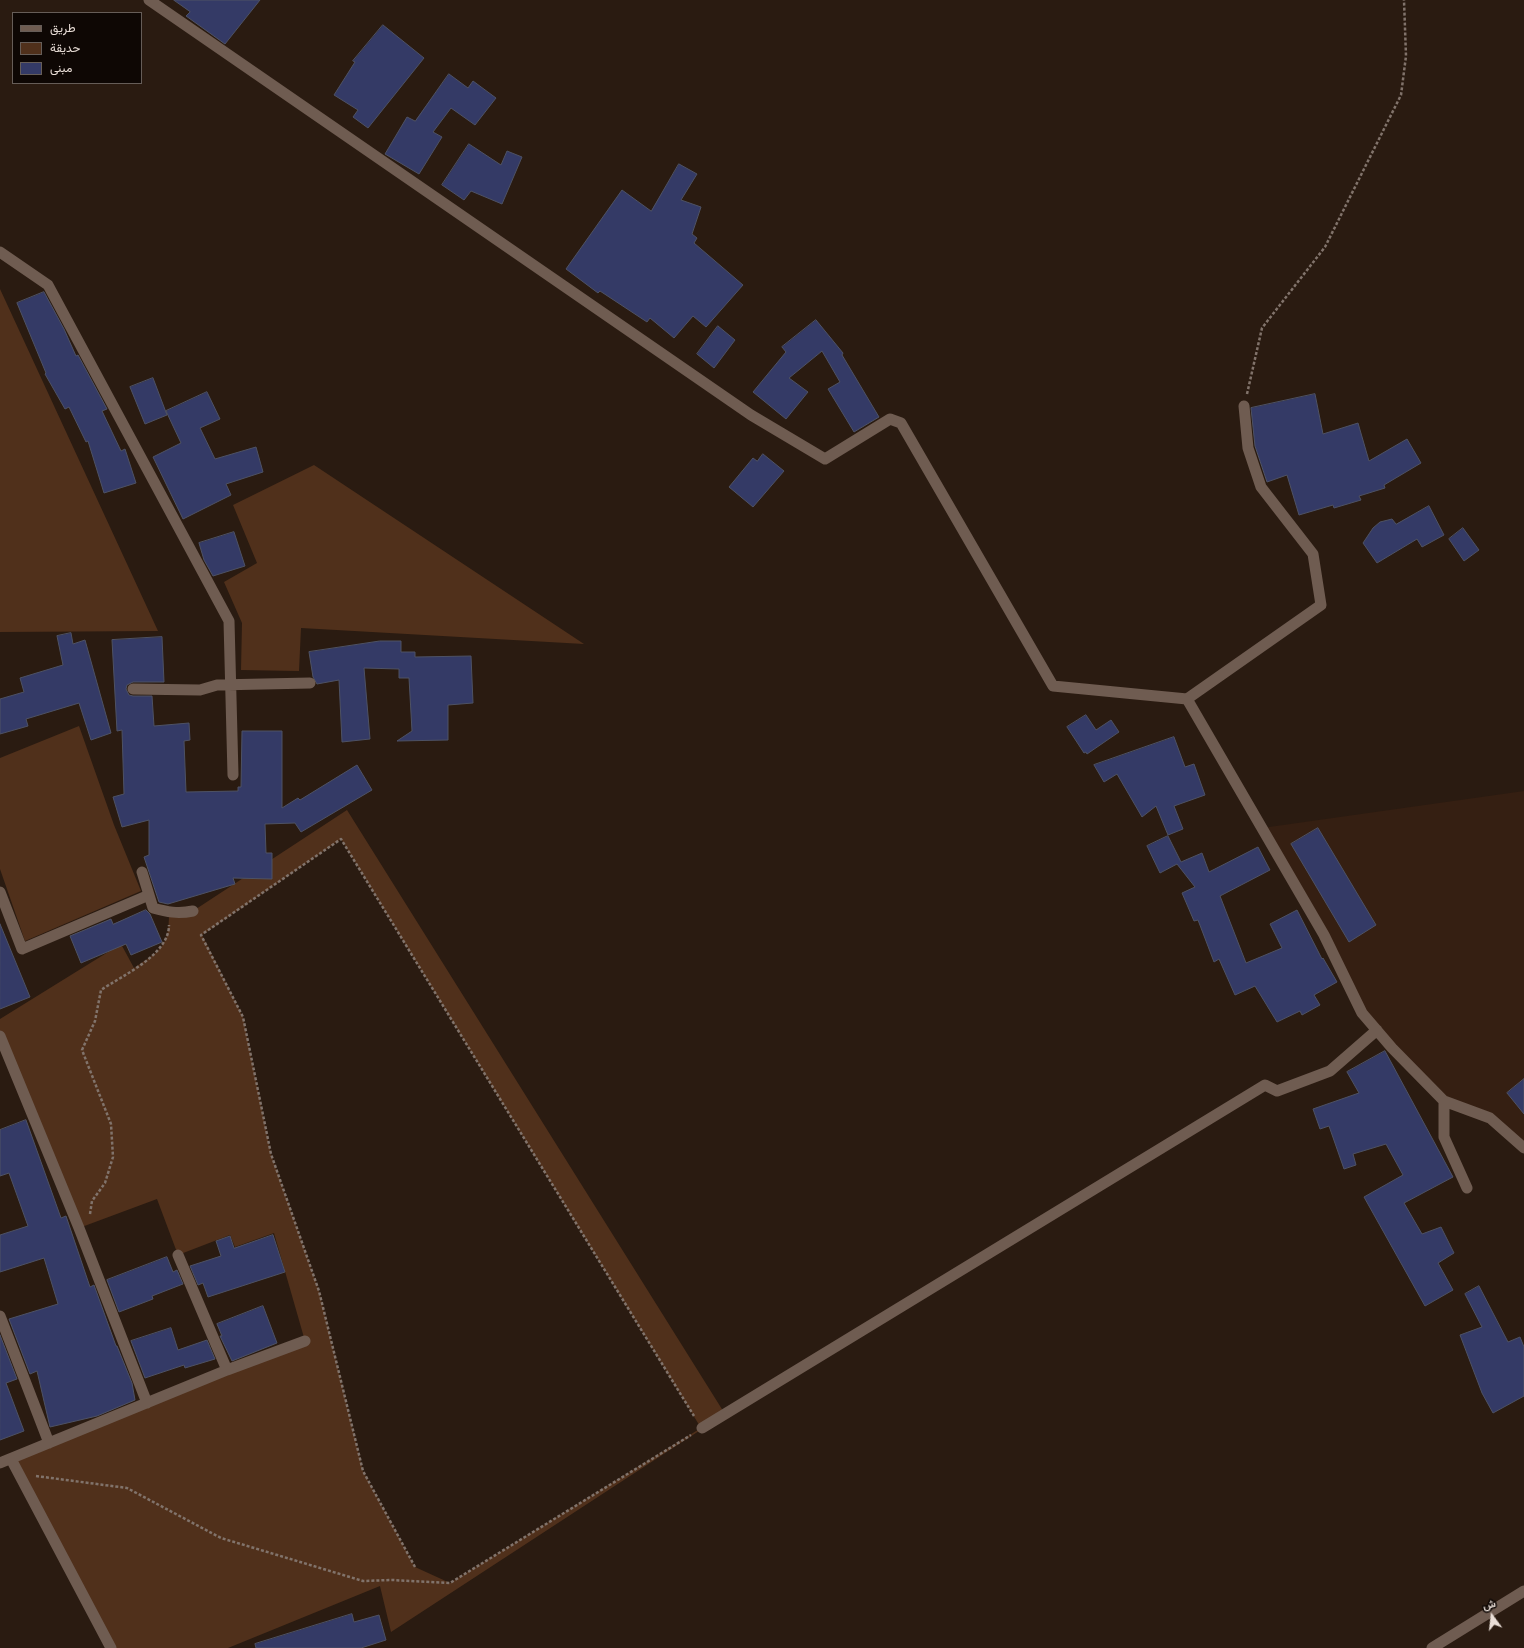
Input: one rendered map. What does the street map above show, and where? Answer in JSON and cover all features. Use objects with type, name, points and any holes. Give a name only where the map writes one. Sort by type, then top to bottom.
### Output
[{"type":"street","points":[[149,0],[751,415],[825,459],[890,419],[901,423],[1054,686],[1187,699],[1321,605],[1313,554],[1261,487],[1248,448],[1244,406]]},
{"type":"street","points":[[0,252],[48,285],[229,621],[233,775]]},
{"type":"street","points":[[133,689],[200,690],[217,685],[310,683]]},
{"type":"street","points":[[1187,699],[1324,936],[1362,1013],[1444,1101],[1490,1118],[1524,1148]]},
{"type":"street","points":[[142,872],[152,908],[169,913],[181,914],[193,911]]},
{"type":"street","points":[[0,892],[22,949],[149,895]]},
{"type":"street","points":[[702,1428],[1265,1084],[1277,1091],[1330,1072],[1377,1030]]},
{"type":"street","points":[[0,1036],[80,1228],[147,1403]]},
{"type":"street","points":[[1444,1101],[1444,1137],[1468,1188]]},
{"type":"street","points":[[178,1255],[227,1370]]},
{"type":"street","points":[[0,1316],[49,1443]]},
{"type":"street","points":[[0,1463],[227,1370],[305,1341]]},
{"type":"street","points":[[11,1459],[111,1648]]},
{"type":"street","points":[[1432,1648],[1524,1591]]},
{"type":"path","points":[[1244,406],[1262,328],[1325,247],[1401,95],[1406,56],[1404,0]]},
{"type":"path","points":[[19,1474],[127,1488],[221,1538],[363,1581],[392,1580],[450,1583],[702,1428],[341,839],[202,935],[242,1017],[271,1154],[319,1290],[363,1471],[415,1567]]},
{"type":"path","points":[[80,1228],[89,1218],[92,1201],[105,1183],[113,1157],[111,1124],[82,1050],[95,1021],[101,990],[158,952],[169,934],[169,913]]},
{"type":"shaded area","points":[[1524,791],[1524,1148],[1490,1118],[1444,1101],[1362,1013],[1262,828]]},
{"type":"green space","points":[[0,289],[158,631],[0,632]]},
{"type":"green space","points":[[314,465],[584,644],[301,628],[299,671],[241,670],[242,623],[224,582],[257,563],[233,505]]},
{"type":"green space","points":[[79,726],[114,825],[141,891],[25,941],[0,869],[0,758]]},
{"type":"green space","points":[[347,810],[725,1414],[391,1632],[380,1586],[228,1648],[111,1648],[11,1459],[305,1341],[274,1233],[235,1247],[230,1235],[178,1255],[157,1199],[79,1228],[0,1036],[0,1019],[121,944],[134,968],[151,957],[157,952],[165,941],[169,924],[169,913],[193,911]],"holes":[[[341,839],[701,1428],[450,1583],[415,1567],[363,1471],[319,1291],[271,1154],[243,1017],[202,935]]]},
{"type":"building","points":[[174,0],[260,0],[225,44],[186,16],[190,12]]},
{"type":"building","points":[[383,25],[424,58],[368,128],[353,117],[358,110],[334,95],[355,62],[353,61]]},
{"type":"building","points":[[449,74],[468,88],[473,81],[496,98],[475,125],[451,108],[433,132],[442,137],[419,174],[385,154],[407,117],[415,121]]},
{"type":"building","points":[[469,144],[501,165],[507,151],[522,157],[502,204],[471,191],[464,200],[442,185]]},
{"type":"building","points":[[679,164],[697,174],[681,200],[701,207],[692,234],[697,238],[694,243],[743,285],[706,327],[693,316],[674,338],[650,318],[647,322],[600,291],[598,293],[566,269],[622,190],[651,211]]},
{"type":"building","points":[[44,292],[64,329],[76,356],[78,355],[107,409],[102,411],[121,451],[125,449],[136,483],[104,493],[88,441],[86,442],[69,407],[65,409],[45,374],[46,373],[17,303]]},
{"type":"building","points":[[816,320],[843,353],[842,355],[879,417],[854,432],[828,389],[840,382],[822,351],[789,378],[808,392],[786,419],[753,392],[786,352],[782,347]]},
{"type":"building","points":[[718,326],[735,340],[714,368],[697,354]]},
{"type":"building","points":[[153,378],[167,415],[145,424],[130,387]]},
{"type":"building","points":[[207,392],[220,419],[200,428],[215,459],[256,447],[263,472],[226,484],[231,495],[183,519],[153,457],[181,443],[166,411]]},
{"type":"building","points":[[1315,394],[1323,434],[1358,423],[1369,461],[1407,439],[1421,463],[1384,485],[1385,488],[1359,496],[1361,500],[1334,508],[1333,505],[1299,515],[1287,475],[1267,482],[1255,446],[1251,408]]},
{"type":"building","points":[[763,454],[784,471],[753,507],[729,487],[753,458],[757,461]]},
{"type":"building","points":[[1429,506],[1444,535],[1422,547],[1417,539],[1377,563],[1363,543],[1373,528],[1380,522],[1392,519],[1396,524]]},
{"type":"building","points":[[1463,528],[1479,550],[1464,561],[1449,539]]},
{"type":"building","points":[[234,532],[245,566],[213,576],[204,560],[199,543]]},
{"type":"building","points":[[71,633],[73,644],[85,640],[111,733],[91,740],[79,703],[26,719],[28,726],[0,734],[0,699],[24,692],[20,678],[63,665],[57,636]]},
{"type":"building","points":[[162,637],[164,682],[133,682],[127,685],[126,689],[129,695],[152,696],[154,726],[189,723],[190,740],[184,741],[186,792],[238,791],[238,787],[241,787],[242,731],[282,731],[282,808],[298,798],[300,800],[357,765],[372,790],[301,832],[295,823],[265,824],[266,853],[272,853],[272,879],[233,878],[235,884],[168,904],[159,902],[144,857],[149,855],[149,820],[122,827],[113,797],[124,794],[122,730],[117,731],[112,640]]},
{"type":"building","points":[[380,641],[401,641],[401,652],[415,652],[415,657],[471,656],[473,703],[448,705],[448,740],[397,741],[412,731],[409,678],[399,678],[399,669],[364,668],[370,739],[342,742],[339,680],[317,684],[313,677],[309,652]]},
{"type":"building","points":[[1086,715],[1096,730],[1111,720],[1119,732],[1087,754],[1086,752],[1084,753],[1067,727]]},
{"type":"building","points":[[1174,737],[1185,767],[1194,764],[1205,795],[1174,806],[1183,829],[1168,835],[1156,806],[1142,817],[1117,774],[1104,782],[1094,765]]},
{"type":"building","points":[[1318,828],[1376,925],[1349,942],[1291,844]]},
{"type":"building","points":[[1168,836],[1181,862],[1202,853],[1209,872],[1258,847],[1270,870],[1220,896],[1246,963],[1282,948],[1270,924],[1297,910],[1322,959],[1323,958],[1337,982],[1314,995],[1320,1005],[1302,1015],[1300,1011],[1277,1022],[1255,986],[1235,995],[1219,959],[1214,962],[1198,920],[1194,921],[1182,893],[1195,887],[1177,864],[1160,873],[1147,846]]},
{"type":"building","points":[[146,910],[150,914],[162,942],[131,955],[126,944],[81,963],[70,936],[111,919],[113,924]]},
{"type":"building","points":[[0,924],[30,997],[0,1009]]},
{"type":"building","points":[[1385,1051],[1453,1177],[1404,1203],[1422,1234],[1441,1227],[1454,1253],[1438,1263],[1453,1290],[1425,1306],[1364,1197],[1403,1175],[1386,1144],[1353,1154],[1356,1165],[1344,1169],[1329,1126],[1320,1129],[1313,1109],[1359,1093],[1347,1072]]},
{"type":"building","points":[[1524,1079],[1524,1114],[1507,1093]]},
{"type":"building","points":[[26,1120],[61,1218],[66,1216],[90,1287],[94,1285],[116,1346],[132,1383],[135,1400],[97,1416],[50,1427],[37,1371],[30,1374],[9,1319],[58,1304],[44,1258],[0,1272],[0,1235],[28,1226],[9,1173],[0,1176],[0,1130]]},
{"type":"building","points":[[273,1235],[285,1272],[208,1297],[203,1283],[198,1285],[190,1266],[221,1256],[216,1241],[230,1236],[234,1248]]},
{"type":"building","points":[[167,1257],[173,1272],[177,1270],[183,1284],[152,1296],[153,1299],[119,1312],[107,1280]]},
{"type":"building","points":[[1479,1286],[1508,1342],[1520,1337],[1524,1347],[1524,1396],[1493,1413],[1482,1393],[1460,1335],[1482,1327],[1465,1294]]},
{"type":"building","points":[[263,1306],[277,1343],[232,1361],[220,1336],[222,1336],[217,1324]]},
{"type":"building","points":[[171,1328],[178,1350],[207,1340],[215,1359],[185,1368],[184,1365],[145,1378],[131,1341]]},
{"type":"building","points":[[0,1335],[17,1379],[6,1383],[24,1431],[0,1440]]},
{"type":"building","points":[[352,1614],[354,1622],[379,1615],[386,1640],[361,1648],[256,1648],[255,1644]]}]
